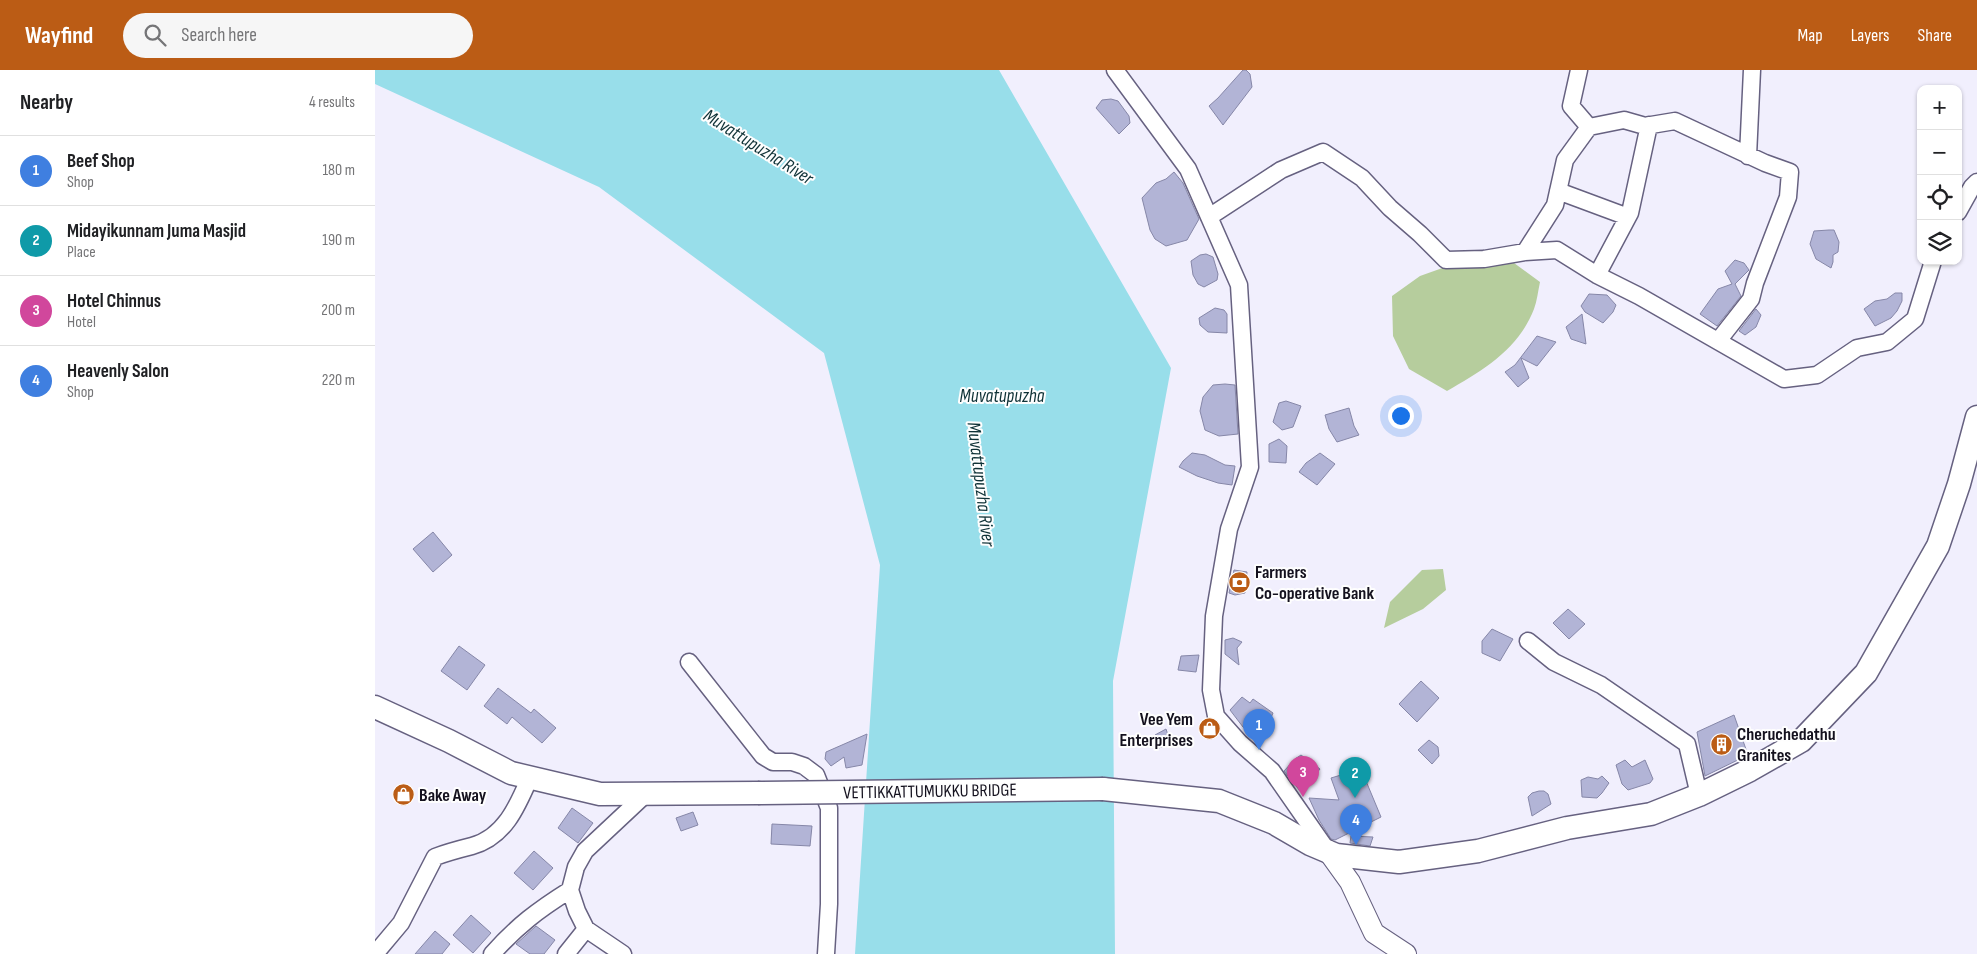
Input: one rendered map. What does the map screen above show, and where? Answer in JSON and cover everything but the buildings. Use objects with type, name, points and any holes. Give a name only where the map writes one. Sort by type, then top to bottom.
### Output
[{"type":"main road","name":"VETTIKKATTUMUKKU BRIDGE","points":[[375,707],[449,741],[511,773],[600,794],[648,792],[758,793],[1103,789],[1219,801],[1274,822],[1310,844],[1336,854],[1399,862],[1479,851],[1567,828],[1651,814],[1699,795],[1750,770],[1801,741],[1866,673],[1937,546],[1959,484],[1977,417]]},
{"type":"street","points":[[1115,70],[1188,169],[1239,284],[1250,467],[1229,529],[1214,616],[1211,690],[1216,716],[1271,771],[1350,882],[1374,933],[1406,954]]},
{"type":"street","points":[[1579,70],[1571,106],[1589,127]]},
{"type":"street","points":[[1748,156],[1752,70]]},
{"type":"street","points":[[1525,252],[1555,204],[1565,160],[1589,127],[1624,120],[1645,126],[1675,121],[1748,156],[1790,172],[1788,197],[1751,299],[1718,341]]},
{"type":"street","points":[[1597,275],[1628,217],[1649,125]]},
{"type":"street","points":[[1209,217],[1281,170],[1323,152],[1362,178],[1390,208],[1446,260],[1483,259],[1525,252],[1557,250],[1597,275],[1639,296],[1784,379],[1817,375],[1857,348],[1887,342],[1915,318],[1932,265]]},
{"type":"street","points":[[1962,205],[1977,182]]},
{"type":"street","points":[[1558,191],[1628,217]]},
{"type":"street","points":[[1528,641],[1554,662],[1601,685],[1687,744],[1699,795]]},
{"type":"street","points":[[689,662],[763,756],[773,762],[792,762],[803,766],[816,775],[829,808],[829,904],[826,954]]},
{"type":"street","points":[[375,954],[401,924],[435,857],[454,849],[473,846],[495,836],[515,810],[530,777]]},
{"type":"street","points":[[623,954],[586,929],[570,890],[575,868],[585,851],[648,792]]},
{"type":"street","points":[[492,954],[512,931],[534,913],[570,890]]},
{"type":"street","points":[[566,954],[586,929]]},
{"type":"green space","points":[[1462,261],[1487,267],[1514,263],[1540,282],[1534,309],[1519,336],[1498,358],[1447,391],[1409,369],[1393,336],[1392,296],[1420,276]]},
{"type":"green space","points":[[1443,569],[1446,590],[1423,609],[1384,628],[1390,602],[1422,570]]},
{"type":"water","name":"Muvatupuzha","points":[[375,70],[999,70],[1171,368],[1113,681],[1115,954],[855,954],[880,565],[824,353],[599,187],[375,84]]},
{"type":"place","name":"Farmers Co-operative Bank","points":[[1239,582]]},
{"type":"place","name":"Vee Yem Enterprises","points":[[1209,729]]},
{"type":"place","name":"Cheruchedathu Granites","points":[[1721,744]]},
{"type":"place","name":"Beef Shop","points":[[1259,750]]},
{"type":"place","name":"Bake Away","points":[[403,795]]},
{"type":"place","name":"Hotel Chinnus","points":[[1303,797]]},
{"type":"place","name":"Midayikunnam Juma Masjid","points":[[1355,798]]},
{"type":"place","name":"Heavenly Salon","points":[[1356,845]]},
{"type":"water label","name":"Muvattupuzha River","points":[[759,146]]},
{"type":"water label","name":"Muvattupuzha River","points":[[982,484]]}]
